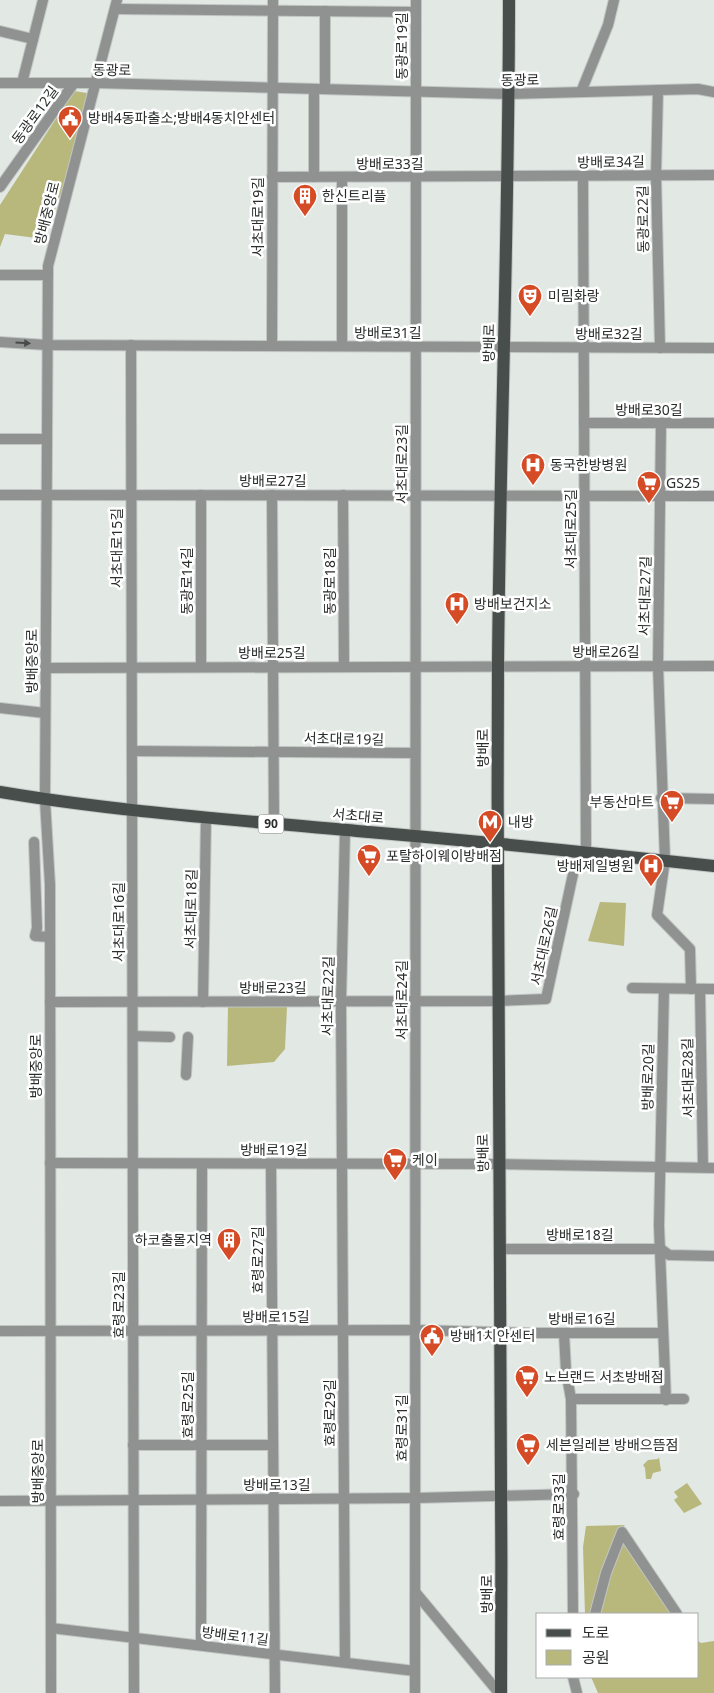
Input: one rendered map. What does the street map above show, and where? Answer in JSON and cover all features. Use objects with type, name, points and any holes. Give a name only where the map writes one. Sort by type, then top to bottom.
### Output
[{"type":"main road","name":"방배로","points":[[500,1693],[502,1496],[497,1001],[499,843],[498,666],[509,94],[509,0]]},
{"type":"main road","name":"서초대로","points":[[0,792],[45,800],[206,817],[499,843],[714,866]]},
{"type":"street","points":[[22,83],[43,0]]},
{"type":"street","points":[[340,0],[340,11]]},
{"type":"street","name":"동광로19길","points":[[416,0],[416,92]]},
{"type":"street","points":[[581,92],[608,25],[614,0]]},
{"type":"street","points":[[116,5],[273,5],[325,11],[416,12]]},
{"type":"street","name":"방배중앙로","points":[[51,1693],[50,885],[45,800],[46,345],[48,275],[53,242],[116,5]]},
{"type":"street","name":"서초대로19길","points":[[272,346],[273,5]]},
{"type":"street","points":[[325,11],[325,89]]},
{"type":"street","points":[[0,31],[33,39]]},
{"type":"street","name":"동광로","points":[[0,83],[96,83],[509,94],[658,90],[714,92]]},
{"type":"street","name":"동광로12길","points":[[0,187],[4,173],[74,83]]},
{"type":"street","points":[[314,89],[314,178]]},
{"type":"street","name":"동광로22길","points":[[658,90],[656,175],[660,348]]},
{"type":"street","name":"서초대로23길","points":[[416,92],[416,836]]},
{"type":"street","name":"방배로34길","points":[[507,177],[714,175]]},
{"type":"street","name":"서초대로25길","points":[[582,852],[586,666],[583,176]]},
{"type":"street","points":[[342,177],[342,346]]},
{"type":"street","name":"방배로33길","points":[[272,178],[507,177]]},
{"type":"street","points":[[0,275],[48,275]]},
{"type":"street","points":[[0,342],[46,345],[131,345]]},
{"type":"street","name":"방배로31길","points":[[131,345],[504,348]]},
{"type":"street","name":"서초대로15길","points":[[131,345],[133,809]]},
{"type":"street","name":"방배로32길","points":[[504,348],[714,348]]},
{"type":"street","name":"방배로30길","points":[[584,423],[714,424]]},
{"type":"street","name":"서초대로27길","points":[[661,424],[658,666],[661,798],[665,860]]},
{"type":"street","points":[[0,439],[46,439]]},
{"type":"street","name":"방배로27길","points":[[0,495],[714,496]]},
{"type":"street","name":"동광로14길","points":[[201,495],[201,667]]},
{"type":"street","points":[[272,495],[274,824]]},
{"type":"street","name":"동광로18길","points":[[343,495],[344,666]]},
{"type":"street","name":"방배로25길","points":[[45,668],[498,666]]},
{"type":"street","name":"방배로26길","points":[[498,666],[714,666]]},
{"type":"street","points":[[0,708],[45,713]]},
{"type":"street","points":[[132,751],[273,752]]},
{"type":"street","name":"서초대로19길","points":[[273,752],[415,754]]},
{"type":"street","points":[[661,798],[714,799]]},
{"type":"street","name":"서초대로16길","points":[[133,809],[133,1164]]},
{"type":"street","name":"서초대로18길","points":[[203,1002],[206,817]]},
{"type":"street","name":"서초대로22길","points":[[342,1164],[341,1002],[345,830]]},
{"type":"street","name":"서초대로24길","points":[[416,836],[417,1164]]},
{"type":"street","points":[[34,842],[37,928],[35,936],[50,937]]},
{"type":"street","name":"서초대로26길","points":[[497,1001],[546,999],[582,852]]},
{"type":"street","name":"서초대로28길","points":[[665,860],[657,915],[690,949],[696,989],[703,1167]]},
{"type":"street","points":[[632,988],[714,989]]},
{"type":"street","name":"방배로20길","points":[[661,1165],[664,989]]},
{"type":"street","name":"방배로23길","points":[[50,1002],[497,1001]]},
{"type":"street","points":[[133,1036],[170,1037]]},
{"type":"street","points":[[186,1075],[188,1037]]},
{"type":"street","name":"방배로19길","points":[[50,1163],[271,1165],[498,1164]]},
{"type":"street","name":"효령로23길","points":[[133,1164],[134,1693]]},
{"type":"street","name":"효령로25길","points":[[201,1645],[202,1164]]},
{"type":"street","name":"효령로29길","points":[[342,1164],[345,1662]]},
{"type":"street","name":"효령로31길","points":[[415,1693],[417,1164]]},
{"type":"street","points":[[498,1164],[661,1165],[714,1168]]},
{"type":"street","name":"효령로27길","points":[[271,1165],[275,1693]]},
{"type":"street","points":[[661,1165],[661,1249],[666,1400]]},
{"type":"street","name":"방배로18길","points":[[499,1249],[661,1249],[669,1254],[714,1256]]},
{"type":"street","name":"방배로15길","points":[[0,1331],[416,1330],[500,1332]]},
{"type":"street","name":"방배로16길","points":[[500,1332],[663,1333]]},
{"type":"street","name":"효령로33길","points":[[564,1333],[566,1371],[571,1399],[574,1494],[573,1613]]},
{"type":"street","points":[[571,1399],[684,1399]]},
{"type":"street","points":[[133,1445],[273,1444]]},
{"type":"street","points":[[502,1496],[574,1494]]},
{"type":"street","name":"방배로13길","points":[[0,1500],[502,1496]]},
{"type":"street","points":[[595,1613],[606,1573],[622,1532],[676,1613]]},
{"type":"street","name":"방배로","points":[[416,1593],[500,1693]]},
{"type":"street","name":"방배로11길","points":[[51,1628],[415,1671]]},
{"type":"street","points":[[572,1678],[577,1693]]},
{"type":"green space","points":[[74,91],[93,94],[76,153],[44,239],[5,234],[0,247],[0,205]]},
{"type":"green space","points":[[600,902],[626,903],[624,946],[588,941]]},
{"type":"green space","points":[[228,1006],[287,1007],[285,1049],[274,1062],[227,1066]]},
{"type":"green space","points":[[659,1457],[661,1471],[653,1473],[651,1479],[646,1479],[643,1465],[648,1460],[658,1459]]},
{"type":"green space","points":[[687,1483],[702,1504],[684,1513],[674,1500],[678,1497],[674,1492]]},
{"type":"green space","points":[[625,1525],[618,1532],[594,1613],[585,1613],[583,1547],[586,1526]]},
{"type":"green space","points":[[622,1537],[674,1613],[601,1613],[607,1573]]},
{"type":"green space","points":[[714,1641],[714,1693],[598,1693],[591,1678],[699,1678],[699,1642]]},
{"type":"place","name":"방배4동파출소;방배4동치안센터","points":[[70,139]]},
{"type":"place","name":"한신트리플","points":[[305,217]]},
{"type":"place","name":"미림화랑","points":[[530,317]]},
{"type":"place","name":"동국한방병원","points":[[533,486]]},
{"type":"place","name":"GS25","points":[[649,504]]},
{"type":"place","name":"방배보건지소","points":[[457,625]]},
{"type":"place","name":"부동산마트","points":[[672,823]]},
{"type":"place","name":"내방","points":[[490,843]]},
{"type":"place","name":"포탈하이웨이방배점","points":[[369,877]]},
{"type":"place","name":"방배제일병원","points":[[651,887]]},
{"type":"place","name":"케이","points":[[395,1181]]},
{"type":"place","name":"하코출몰지역","points":[[229,1261]]},
{"type":"place","name":"방배1치안센터","points":[[432,1357]]},
{"type":"place","name":"노브랜드 서초방배점","points":[[527,1398]]},
{"type":"place","name":"세븐일레븐 방배으뜸점","points":[[528,1466]]}]
